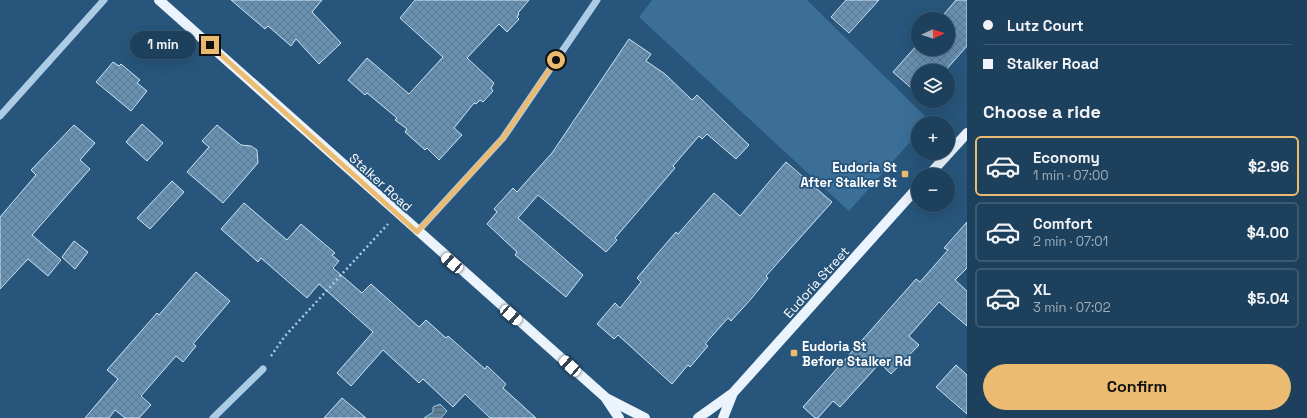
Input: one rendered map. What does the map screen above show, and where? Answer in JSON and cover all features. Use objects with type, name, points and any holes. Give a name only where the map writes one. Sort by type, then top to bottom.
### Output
[{"type":"main road","name":"Stalker Road","points":[[159,0],[417,232],[605,397],[645,418]]},
{"type":"main road","points":[[935,168],[967,133]]},
{"type":"main road","name":"Eudoria Street","points":[[698,418],[733,394],[911,196]]},
{"type":"main road","name":"Eudoria Street","points":[[722,418],[733,394]]},
{"type":"main road","name":"Stalker Road","points":[[605,397],[619,418]]},
{"type":"street","points":[[0,116],[104,0]]},
{"type":"street","points":[[417,232],[503,138],[597,0]]},
{"type":"street","points":[[214,418],[263,368]]},
{"type":"path","points":[[263,368],[285,336],[397,214]]},
{"type":"shaded area","points":[[652,0],[807,0],[911,102],[911,108],[917,108],[925,116],[911,116],[911,141],[849,211],[639,17]]},
{"type":"shaded area","points":[[440,404],[447,411],[441,418],[424,418],[433,412],[433,407]]},
{"type":"building","points":[[231,0],[322,0],[312,12],[341,43],[319,64],[296,39],[291,46],[268,26],[265,29]]},
{"type":"building","points":[[415,0],[529,0],[518,13],[519,14],[517,17],[519,19],[507,32],[499,24],[467,58],[494,83],[491,88],[493,91],[483,102],[480,100],[476,104],[474,103],[454,128],[462,135],[439,160],[427,148],[425,150],[405,132],[407,129],[395,120],[397,118],[367,93],[365,95],[348,80],[367,58],[409,94],[443,57],[400,18]]},
{"type":"building","points":[[846,0],[879,0],[849,33],[831,17]]},
{"type":"building","points":[[956,0],[967,0],[967,46],[951,64],[911,64],[911,88],[893,72],[911,52],[911,56],[955,56],[955,12],[946,12]]},
{"type":"building","points":[[629,39],[651,54],[646,61],[665,74],[692,100],[697,95],[749,145],[736,159],[707,134],[702,139],[699,136],[673,166],[675,168],[615,238],[617,240],[606,252],[538,195],[518,218],[583,275],[566,297],[515,255],[517,252],[487,224],[497,212],[494,209],[513,188],[517,192],[552,153]]},
{"type":"building","points":[[113,62],[119,66],[121,64],[140,80],[137,83],[147,91],[131,111],[96,82]]},
{"type":"building","points":[[142,124],[163,143],[147,161],[126,142]]},
{"type":"building","points":[[74,125],[95,143],[80,160],[90,169],[32,235],[61,260],[48,276],[28,259],[0,289],[0,217],[36,175],[31,170]]},
{"type":"building","points":[[217,125],[241,145],[251,146],[257,150],[258,163],[223,203],[187,172],[209,147],[202,141]]},
{"type":"building","points":[[786,162],[832,202],[766,276],[768,278],[751,299],[731,321],[728,318],[705,344],[708,346],[690,367],[688,365],[672,384],[618,335],[614,339],[597,324],[615,303],[620,308],[641,282],[637,278],[676,232],[678,234],[714,193],[740,216]]},
{"type":"building","points":[[172,181],[184,192],[150,229],[137,218]]},
{"type":"building","points":[[244,203],[287,240],[301,224],[335,253],[332,255],[339,261],[333,268],[362,293],[371,284],[419,327],[426,320],[446,338],[448,336],[485,369],[487,366],[506,384],[503,388],[536,418],[490,418],[465,394],[453,407],[423,379],[419,383],[383,350],[351,386],[337,373],[373,332],[319,284],[307,298],[261,258],[258,262],[221,229]]},
{"type":"building","points":[[967,222],[967,268],[955,280],[967,291],[967,326],[939,302],[909,336],[919,345],[891,374],[880,363],[840,407],[833,401],[818,418],[815,418],[803,407],[916,279],[920,282],[948,250],[944,248]]},
{"type":"building","points":[[74,241],[88,252],[75,269],[62,257]]},
{"type":"building","points":[[196,272],[230,301],[193,344],[196,346],[183,362],[176,356],[141,396],[151,405],[139,418],[125,418],[115,410],[109,418],[85,418],[118,379],[107,370],[157,313],[159,315]]},
{"type":"building","points":[[956,365],[967,375],[967,414],[936,387]]},
{"type":"building","points":[[342,398],[366,418],[324,418]]},
{"type":"place","name":"Eudoria St After Stalker St","points":[[905,174]]},
{"type":"place","name":"Eudoria St Before Stalker Rd","points":[[794,353]]},
{"type":"route","points":[[210,45],[417,232],[503,138],[530,101],[556,60]]}]
